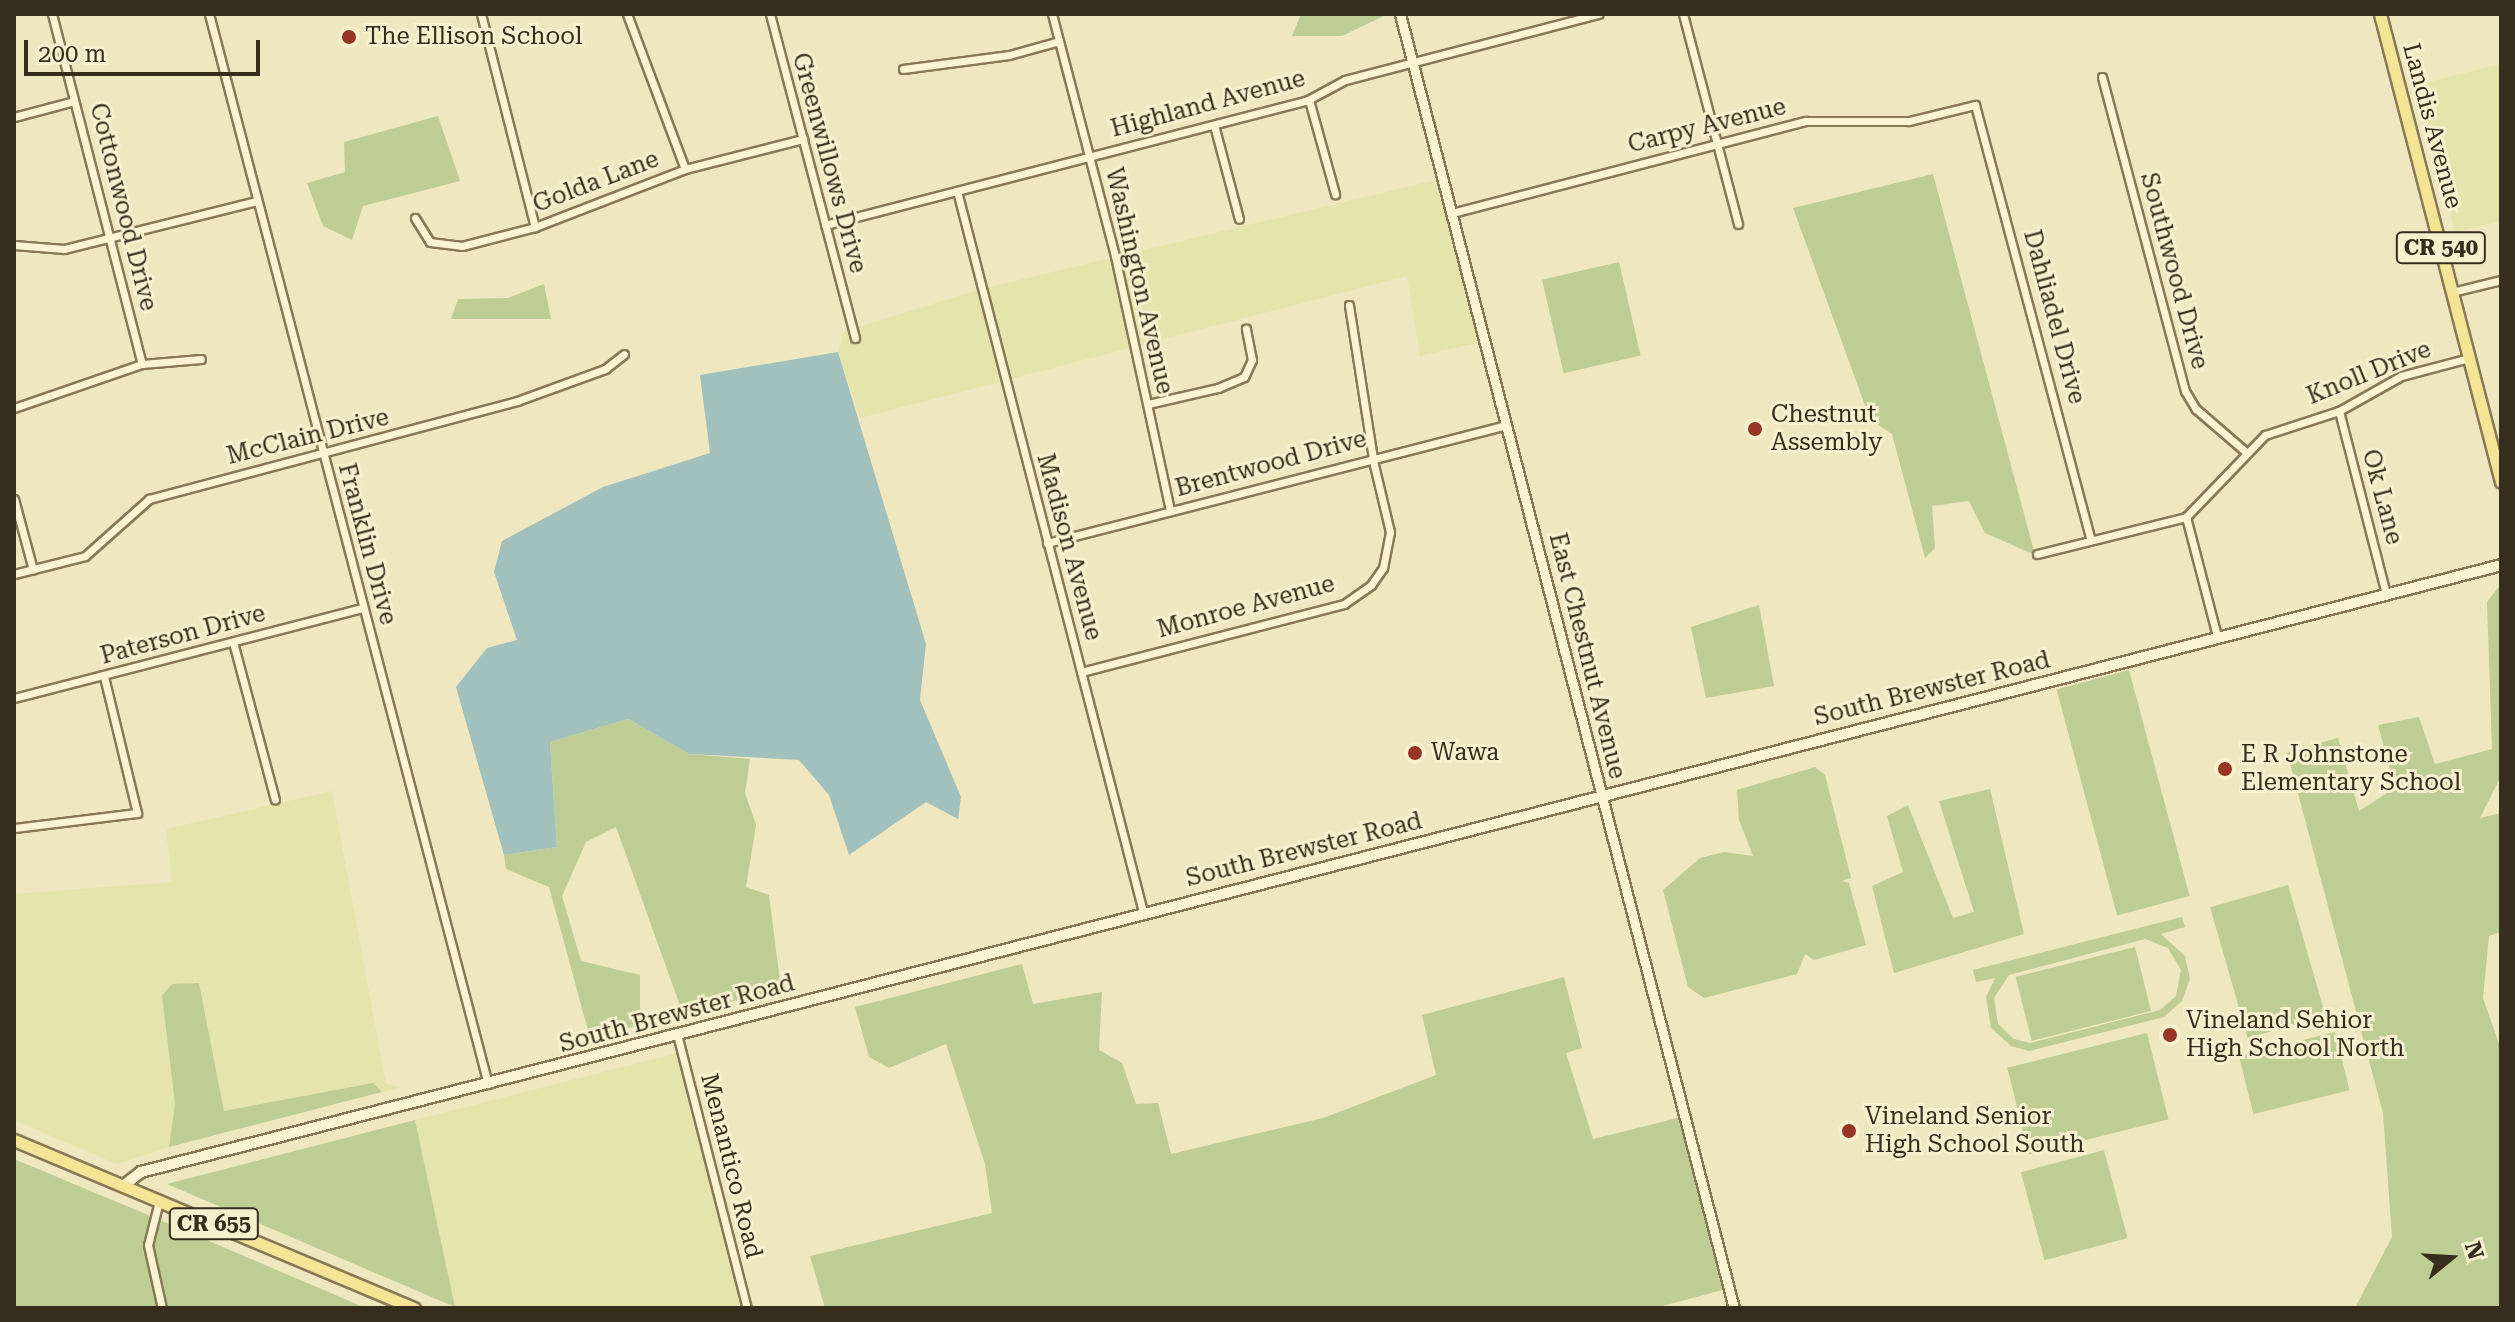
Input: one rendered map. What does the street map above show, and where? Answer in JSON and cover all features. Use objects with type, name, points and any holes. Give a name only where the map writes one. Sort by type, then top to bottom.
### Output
[{"type":"main road","name":"Landis Avenue","points":[[2380,14],[2501,482]]},
{"type":"main road","name":"South Brewster Road","points":[[123,1186],[141,1172],[2501,565]]},
{"type":"main road","name":"CR 655","points":[[14,1140],[414,1308]]},
{"type":"street","name":"Cottonwood Drive","points":[[52,14],[142,364]]},
{"type":"street","name":"Franklin Drive","points":[[209,14],[488,1084]]},
{"type":"street","points":[[481,14],[535,227]]},
{"type":"street","points":[[627,14],[685,169]]},
{"type":"street","name":"Greenwillows Drive","points":[[770,14],[855,338]]},
{"type":"street","name":"Washington Avenue","points":[[1052,14],[1148,404],[1170,511]]},
{"type":"street","name":"East Chestnut Avenue","points":[[1400,14],[1734,1308]]},
{"type":"street","points":[[1555,14],[1557,25]]},
{"type":"street","name":"Highland Avenue","points":[[825,225],[1309,100],[1345,80],[1599,14]]},
{"type":"street","points":[[1683,14],[1738,224]]},
{"type":"street","points":[[903,69],[1009,55],[1059,41]]},
{"type":"street","name":"Southwood Drive","points":[[2102,77],[2185,391],[2196,409],[2246,452]]},
{"type":"street","points":[[1309,100],[1335,194]]},
{"type":"street","points":[[14,117],[74,101]]},
{"type":"street","name":"Carpy Avenue","points":[[1452,213],[1806,121],[1901,122],[1976,106]]},
{"type":"street","name":"Dahliadel Drive","points":[[1976,106],[2091,540]]},
{"type":"street","points":[[1214,125],[1239,219]]},
{"type":"street","name":"Golda Lane","points":[[415,218],[423,236],[450,247],[535,227],[685,169],[803,139]]},
{"type":"street","name":"Madison Avenue","points":[[957,191],[1143,912]]},
{"type":"street","points":[[14,245],[54,249],[257,201]]},
{"type":"street","points":[[2452,292],[2501,280]]},
{"type":"street","name":"Monroe Avenue","points":[[1081,672],[1344,604],[1360,594],[1383,568],[1390,532],[1373,459],[1349,305]]},
{"type":"street","points":[[1148,404],[1218,388],[1244,377],[1252,360],[1246,329]]},
{"type":"street","name":"McClain Drive","points":[[14,574],[85,556],[149,499],[323,455],[557,388],[605,369],[624,354]]},
{"type":"street","name":"Knoll Drive","points":[[2186,517],[2246,452],[2278,429],[2339,411],[2401,376],[2469,358]]},
{"type":"street","points":[[14,408],[142,364],[201,359]]},
{"type":"street","name":"Ok Lane","points":[[2339,411],[2386,594]]},
{"type":"street","name":"Brentwood Drive","points":[[1047,543],[1506,425]]},
{"type":"street","points":[[14,499],[33,570]]},
{"type":"street","points":[[2037,554],[2186,517],[2217,636]]},
{"type":"street","name":"Paterson Drive","points":[[14,698],[363,608]]},
{"type":"street","points":[[233,642],[275,800]]},
{"type":"street","points":[[14,828],[137,813],[104,677]]},
{"type":"street","name":"Menantico Road","points":[[677,1034],[747,1308]]},
{"type":"street","points":[[159,1201],[148,1245],[162,1308]]},
{"type":"green space","points":[[1301,14],[1388,14],[1342,36],[1292,36]]},
{"type":"green space","points":[[2501,64],[2501,221],[2455,232],[2417,85]]},
{"type":"green space","points":[[438,116],[460,181],[363,206],[352,240],[323,226],[307,183],[345,172],[344,142]]},
{"type":"green space","points":[[1933,174],[2035,555],[1985,533],[1969,501],[1932,506],[1935,548],[1925,558],[1892,434],[1870,419],[1793,208]]},
{"type":"green space","points":[[1444,178],[1486,341],[1420,356],[1407,276],[860,418],[838,352],[844,331],[982,289]]},
{"type":"green space","points":[[1619,262],[1641,356],[1564,373],[1542,280]]},
{"type":"green space","points":[[544,284],[551,319],[451,319],[458,299],[508,298]]},
{"type":"green space","points":[[2501,584],[2501,776],[2480,818],[2501,813],[2501,932],[2489,936],[2483,998],[2501,1049],[2501,1308],[2355,1308],[2392,1237],[2383,1113],[2287,752],[2338,738],[2359,811],[2395,788],[2378,725],[2419,717],[2435,764],[2492,749],[2487,602]]},
{"type":"green space","points":[[1759,605],[1774,686],[1706,698],[1691,627]]},
{"type":"green space","points":[[2129,670],[2190,896],[2117,915],[2057,689]]},
{"type":"green space","points":[[628,719],[689,754],[750,759],[745,793],[756,825],[746,887],[769,895],[781,989],[683,1014],[616,827],[586,842],[562,896],[581,961],[640,975],[640,1025],[590,1038],[549,887],[506,869],[504,855],[557,847],[550,742]]},
{"type":"green space","points":[[1815,767],[1825,775],[1851,878],[1842,881],[1849,883],[1866,945],[1814,960],[1805,954],[1797,974],[1704,998],[1688,987],[1663,890],[1700,858],[1724,852],[1753,856],[1739,820],[1737,790]]},
{"type":"green space","points":[[1990,789],[2024,934],[1894,973],[1872,886],[1903,872],[1887,816],[1908,805],[1953,918],[1974,912],[1939,801]]},
{"type":"green space","points":[[332,791],[386,1084],[402,1087],[382,1092],[372,1083],[224,1111],[199,983],[162,996],[175,1103],[169,1147],[117,1164],[14,1120],[14,894],[172,882],[166,829]]},
{"type":"green space","points":[[2288,885],[2325,1016],[2248,1038],[2210,907]]},
{"type":"green space","points":[[2182,917],[2185,927],[2161,934],[2185,956],[2190,979],[2182,1001],[2164,1017],[2029,1051],[2011,1046],[1991,1028],[1986,997],[1995,978],[1976,982],[1973,970]],"holes":[[[2145,939],[2168,948],[2181,970],[2176,996],[2160,1010],[2030,1043],[2014,1039],[1998,1024],[1994,998],[2009,975]]]},
{"type":"green space","points":[[2135,947],[2151,1011],[2032,1041],[2016,977]]},
{"type":"green space","points":[[1022,964],[1033,1004],[1102,992],[1099,1050],[1122,1063],[1136,1104],[1158,1103],[1171,1154],[1323,1118],[1436,1075],[1422,1015],[1564,977],[1582,1048],[1566,1053],[1593,1139],[1685,1116],[1730,1288],[1655,1308],[825,1308],[810,1256],[992,1213],[985,1164],[946,1044],[889,1068],[869,1057],[855,1007]]},
{"type":"green space","points":[[199,983],[224,1111],[373,1083],[382,1092],[169,1147],[175,1103],[162,996],[172,984]]},
{"type":"green space","points":[[2335,1032],[2350,1090],[2253,1114],[2239,1056]]},
{"type":"green space","points":[[2147,1033],[2169,1119],[2029,1154],[2007,1068]]},
{"type":"green space","points":[[681,1052],[690,1112],[747,1308],[455,1307],[415,1120]]},
{"type":"green space","points":[[415,1120],[455,1307],[167,1184]]},
{"type":"green space","points":[[2104,1150],[2128,1238],[2044,1260],[2021,1172]]},
{"type":"green space","points":[[14,1159],[129,1207],[366,1308],[14,1308]]},
{"type":"water","points":[[838,352],[926,644],[920,700],[961,797],[958,819],[926,802],[849,855],[829,795],[799,760],[689,754],[628,719],[550,742],[557,847],[504,855],[456,687],[487,648],[517,640],[494,572],[502,541],[603,487],[710,453],[700,375]]},
{"type":"place","name":"The Ellison School","points":[[349,37]]},
{"type":"place","name":"Chestnut Assembly","points":[[1755,429]]},
{"type":"place","name":"Wawa","points":[[1415,753]]},
{"type":"place","name":"E R Johnstone Elementary School","points":[[2225,769]]},
{"type":"place","name":"Vineland Sehior High School North","points":[[2170,1035]]},
{"type":"place","name":"Vineland Senior High School South","points":[[1849,1131]]}]
